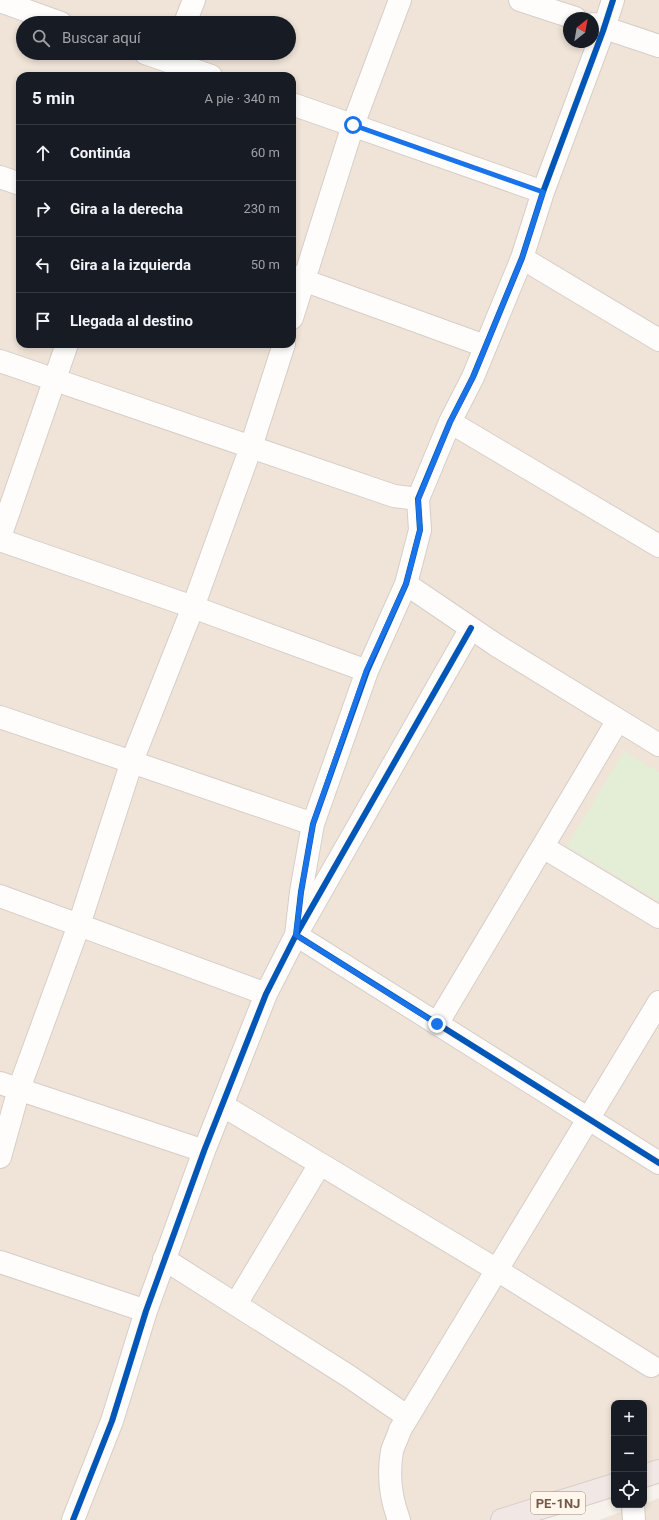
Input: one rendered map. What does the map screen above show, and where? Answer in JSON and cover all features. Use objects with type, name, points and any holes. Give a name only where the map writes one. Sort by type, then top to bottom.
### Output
[{"type":"highway","points":[[647,1475],[659,1471]]},
{"type":"highway","name":"PE-1NJ","points":[[502,1520],[611,1486]]},
{"type":"street","points":[[188,16],[194,0]]},
{"type":"street","points":[[296,291],[298,278],[400,0]]},
{"type":"street","points":[[520,0],[563,14]]},
{"type":"street","points":[[613,0],[599,26],[659,46]]},
{"type":"street","points":[[0,1],[42,16]]},
{"type":"street","points":[[296,935],[301,892],[313,824],[366,671],[406,584],[420,530],[418,500],[450,422],[473,377],[522,258],[592,48]]},
{"type":"street","points":[[170,64],[197,72]]},
{"type":"street","points":[[296,105],[543,192]]},
{"type":"street","points":[[0,177],[16,183]]},
{"type":"street","points":[[522,258],[659,340]]},
{"type":"street","points":[[298,278],[485,346]]},
{"type":"street","points":[[0,537],[66,348]]},
{"type":"street","points":[[0,1157],[10,1086],[79,925],[132,761],[193,607],[251,447],[283,348]]},
{"type":"street","points":[[0,361],[394,496],[418,500]]},
{"type":"street","points":[[450,422],[659,546]]},
{"type":"street","points":[[0,540],[193,607],[366,671]]},
{"type":"street","points":[[406,584],[496,645],[659,745]]},
{"type":"street","points":[[73,1520],[112,1421],[146,1311],[164,1260],[204,1151],[266,994],[296,935],[471,628]]},
{"type":"street","points":[[0,717],[313,824]]},
{"type":"street","points":[[437,1024],[618,720]]},
{"type":"street","points":[[542,847],[659,917]]},
{"type":"street","points":[[0,896],[266,994]]},
{"type":"street","points":[[296,935],[659,1163]]},
{"type":"street","points":[[399,1520],[394,1505],[390,1472],[392,1450],[400,1430],[659,1002]]},
{"type":"street","points":[[10,1086],[204,1151]]},
{"type":"street","points":[[222,1105],[497,1270],[651,1366]]},
{"type":"street","points":[[236,1304],[320,1164]]},
{"type":"street","points":[[164,1260],[350,1376],[408,1417]]},
{"type":"street","points":[[0,1262],[146,1311]]},
{"type":"street","points":[[634,1508],[634,1520]]},
{"type":"shaded area","points":[[0,0],[659,0],[659,1471],[647,1475],[647,1400],[611,1400],[611,1486],[502,1520],[0,1520]]},
{"type":"shaded area","points":[[659,1498],[659,1520],[599,1520],[632,1508],[647,1508],[647,1503]]},
{"type":"green space","points":[[624,751],[659,772],[659,901],[567,846]]},
{"type":"cycle path","points":[[613,0],[603,31],[543,192],[522,258],[473,377],[450,422],[418,499],[420,530],[406,584],[367,671],[313,824],[301,892],[296,935],[659,1163]]},
{"type":"cycle path","points":[[73,1520],[112,1421],[146,1311],[204,1151],[266,994],[296,935],[471,628]]},
{"type":"route","points":[[353,125],[543,192],[522,258],[473,377],[450,422],[418,500],[420,530],[406,584],[366,671],[313,824],[301,892],[296,935],[437,1024]]}]
